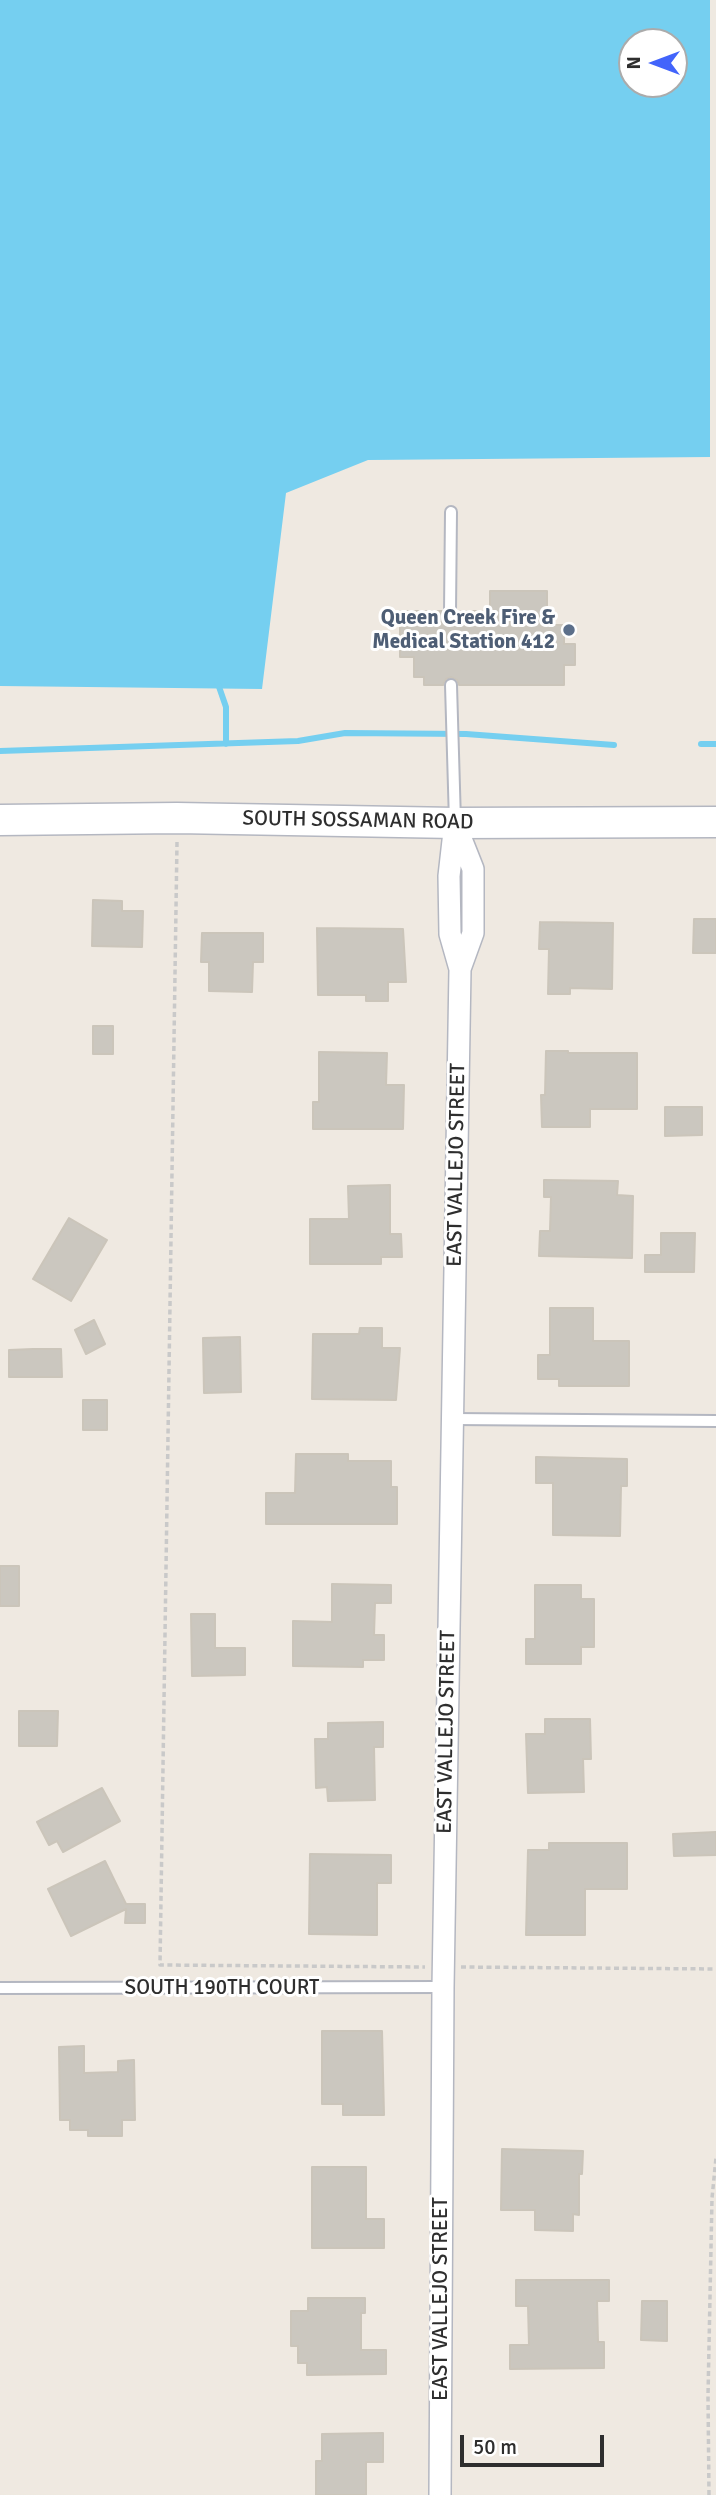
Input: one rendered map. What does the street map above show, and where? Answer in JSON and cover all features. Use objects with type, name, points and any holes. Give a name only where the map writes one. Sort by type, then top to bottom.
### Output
[{"type":"main road","name":"SOUTH SOSSAMAN ROAD","points":[[0,820],[177,818],[455,823],[716,822]]},
{"type":"street","name":"EAST VALLEJO STREET","points":[[440,2495],[443,1987],[460,969],[473,933],[473,869],[455,823]]},
{"type":"lane","points":[[450,611],[451,512]]},
{"type":"lane","points":[[451,685],[455,823]]},
{"type":"lane","points":[[453,1419],[716,1421]]},
{"type":"lane","name":"SOUTH 190TH COURT","points":[[0,1988],[443,1987]]},
{"type":"path","points":[[160,1965],[177,818]]},
{"type":"path","points":[[709,2495],[712,2198],[716,2158]]},
{"type":"water","points":[[0,0],[710,0],[710,457],[368,460],[286,493],[262,689],[0,686]]},
{"type":"building","points":[[490,591],[547,591],[547,625],[564,625],[564,644],[575,644],[575,665],[564,665],[564,685],[459,685],[457,680],[451,677],[446,679],[443,685],[424,685],[424,677],[414,677],[414,657],[400,657],[400,611],[442,611],[445,617],[451,619],[458,611],[490,611]]},
{"type":"building","points":[[93,900],[122,901],[122,911],[143,911],[142,947],[92,946]]},
{"type":"building","points":[[694,919],[716,919],[716,953],[693,953]]},
{"type":"building","points":[[540,922],[613,923],[612,989],[570,988],[570,994],[548,994],[549,949],[539,949]]},
{"type":"building","points":[[317,928],[403,929],[406,982],[388,982],[388,1001],[366,1001],[366,995],[318,995]]},
{"type":"building","points":[[202,933],[263,933],[263,962],[253,962],[252,992],[209,991],[209,962],[201,962]]},
{"type":"building","points":[[93,1026],[113,1026],[113,1054],[93,1054]]},
{"type":"building","points":[[546,1051],[637,1053],[637,1109],[590,1109],[590,1127],[542,1127],[541,1095],[545,1095]]},
{"type":"building","points":[[319,1052],[387,1053],[386,1085],[404,1085],[403,1129],[313,1129],[313,1102],[319,1102]]},
{"type":"building","points":[[665,1107],[702,1107],[702,1135],[665,1136]]},
{"type":"building","points":[[544,1180],[618,1181],[617,1195],[633,1196],[632,1258],[539,1256],[540,1231],[550,1231],[551,1197],[544,1197]]},
{"type":"building","points":[[390,1185],[390,1234],[401,1234],[402,1257],[381,1257],[381,1264],[310,1264],[310,1219],[349,1219],[348,1186]]},
{"type":"building","points":[[69,1218],[107,1240],[71,1301],[33,1279]]},
{"type":"building","points":[[661,1233],[695,1233],[694,1272],[645,1272],[645,1255],[661,1255]]},
{"type":"building","points":[[550,1308],[593,1308],[593,1341],[629,1341],[629,1386],[559,1386],[559,1379],[538,1379],[538,1355],[550,1355]]},
{"type":"building","points":[[94,1320],[105,1344],[86,1354],[75,1330]]},
{"type":"building","points":[[360,1328],[382,1328],[382,1348],[400,1348],[396,1400],[312,1399],[313,1334],[359,1334]]},
{"type":"building","points":[[240,1337],[241,1392],[204,1393],[203,1338]]},
{"type":"building","points":[[61,1349],[62,1377],[9,1377],[9,1350]]},
{"type":"building","points":[[83,1400],[107,1400],[107,1430],[83,1430]]},
{"type":"building","points":[[296,1454],[348,1454],[348,1461],[391,1461],[391,1487],[397,1487],[397,1524],[266,1524],[266,1493],[295,1493]]},
{"type":"building","points":[[536,1457],[627,1459],[627,1486],[621,1486],[620,1536],[553,1535],[553,1483],[536,1483]]},
{"type":"building","points":[[0,1566],[19,1566],[19,1606],[0,1606]]},
{"type":"building","points":[[332,1584],[391,1585],[391,1603],[375,1603],[374,1635],[384,1635],[384,1660],[363,1660],[363,1667],[293,1666],[293,1621],[332,1622]]},
{"type":"building","points":[[535,1585],[581,1585],[581,1599],[594,1599],[594,1647],[581,1647],[581,1664],[526,1664],[526,1639],[535,1639]]},
{"type":"building","points":[[191,1614],[215,1614],[215,1648],[245,1648],[245,1675],[192,1676]]},
{"type":"building","points":[[19,1711],[58,1711],[57,1746],[19,1746]]},
{"type":"building","points":[[545,1719],[590,1719],[591,1759],[583,1759],[584,1792],[528,1793],[526,1734],[545,1734]]},
{"type":"building","points":[[383,1722],[383,1747],[374,1747],[375,1800],[328,1801],[327,1787],[316,1788],[315,1739],[328,1739],[328,1723]]},
{"type":"building","points":[[102,1788],[120,1821],[63,1852],[57,1841],[49,1845],[37,1822]]},
{"type":"building","points":[[716,1832],[716,1855],[674,1856],[673,1834]]},
{"type":"building","points":[[549,1843],[627,1843],[627,1889],[585,1889],[585,1935],[526,1935],[528,1850],[549,1850]]},
{"type":"building","points":[[310,1854],[391,1855],[391,1883],[377,1883],[377,1935],[309,1934]]},
{"type":"building","points":[[105,1861],[126,1904],[145,1904],[145,1923],[125,1923],[126,1909],[71,1936],[48,1889]]},
{"type":"building","points":[[322,2031],[382,2031],[384,2115],[343,2115],[343,2104],[322,2104]]},
{"type":"building","points":[[84,2046],[84,2073],[118,2072],[118,2061],[134,2060],[135,2120],[122,2120],[122,2136],[88,2136],[88,2130],[70,2130],[70,2120],[60,2120],[59,2047]]},
{"type":"building","points":[[502,2149],[583,2151],[582,2174],[579,2174],[579,2215],[573,2214],[573,2231],[535,2230],[535,2210],[501,2210]]},
{"type":"building","points":[[312,2167],[366,2167],[366,2219],[384,2219],[384,2248],[312,2248]]},
{"type":"building","points":[[516,2280],[609,2280],[609,2301],[597,2301],[598,2342],[604,2342],[604,2368],[510,2369],[510,2345],[529,2345],[528,2306],[516,2306]]},
{"type":"building","points":[[308,2298],[365,2298],[365,2313],[361,2313],[361,2350],[386,2350],[386,2374],[307,2375],[307,2363],[298,2363],[298,2346],[291,2346],[291,2311],[308,2311]]},
{"type":"building","points":[[642,2301],[667,2301],[667,2341],[641,2340]]},
{"type":"building","points":[[383,2433],[383,2462],[366,2462],[366,2495],[316,2495],[316,2461],[322,2461],[322,2434]]},
{"type":"waterway","points":[[217,681],[226,707],[226,744]]},
{"type":"waterway","points":[[0,751],[298,741],[345,733],[466,734],[614,745]]},
{"type":"waterway","points":[[701,744],[716,744]]},
{"type":"place","name":"Queen Creek Fire & Medical Station 412","points":[[569,630]]}]
